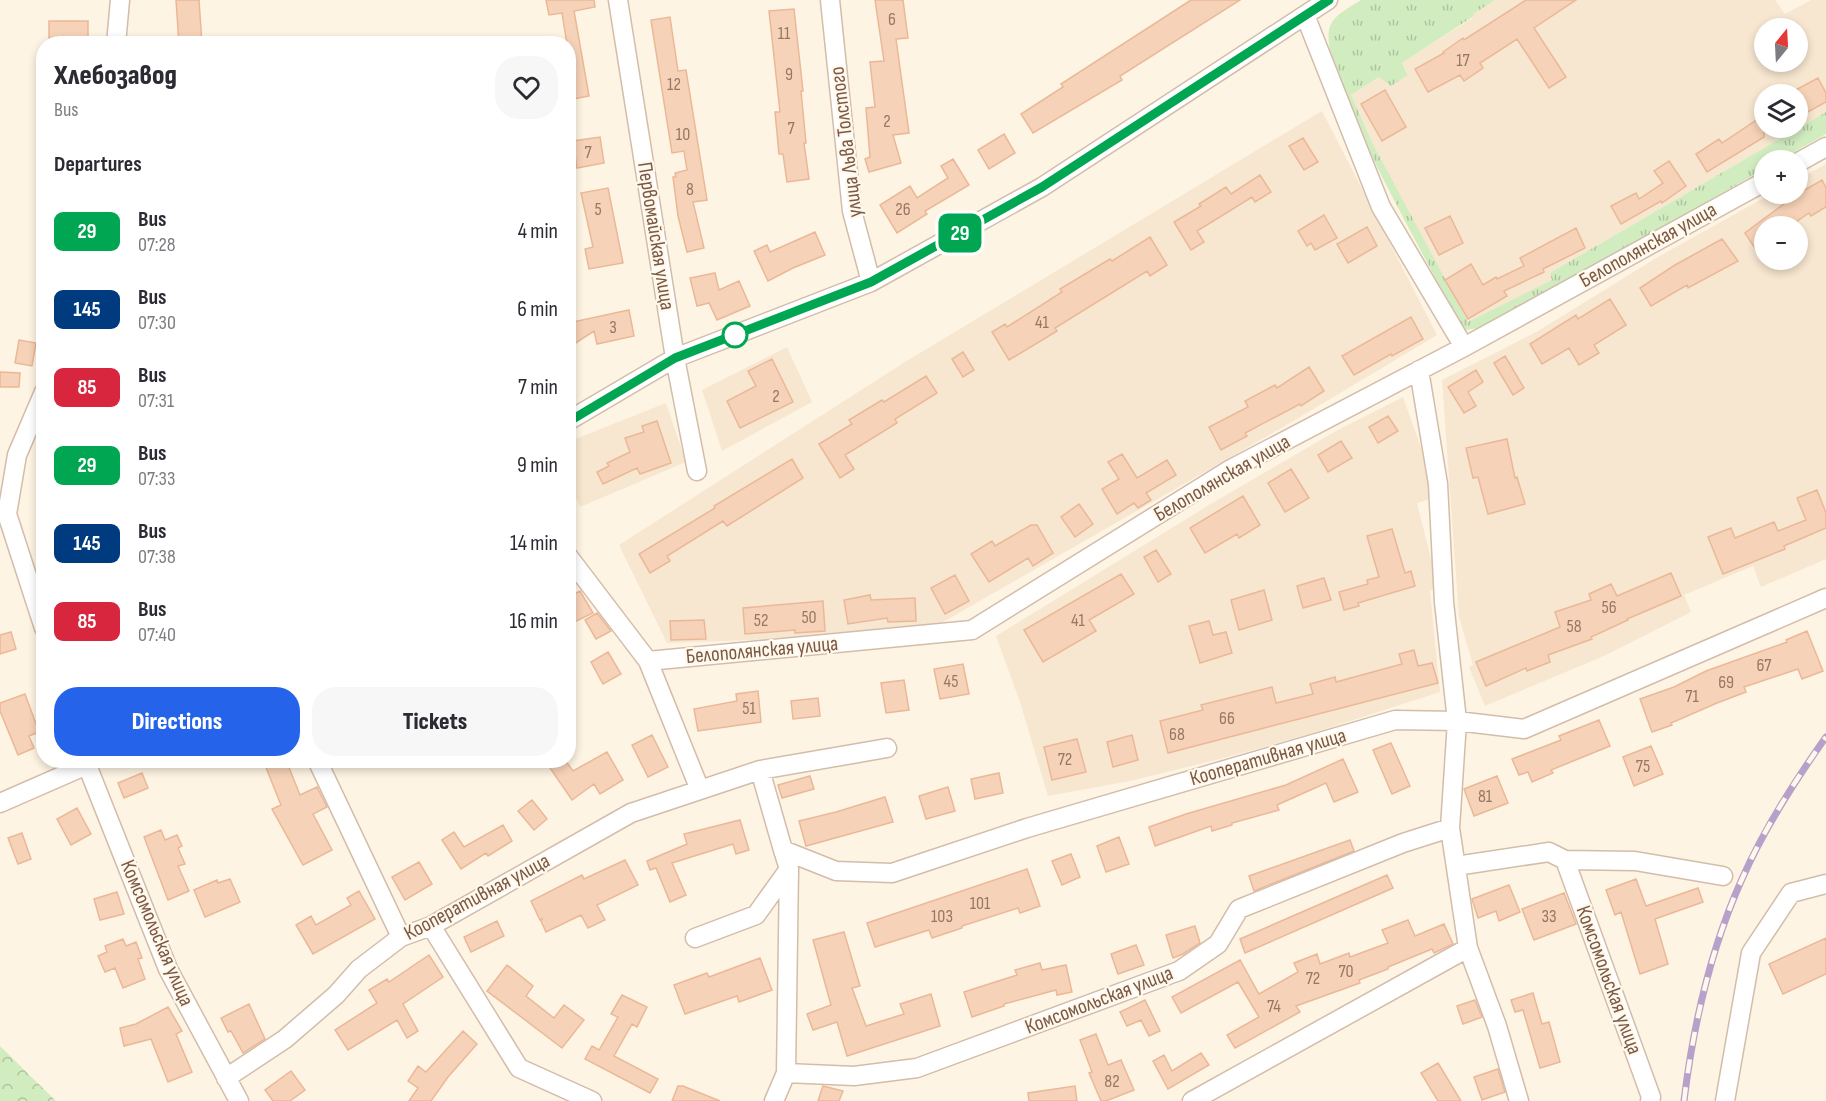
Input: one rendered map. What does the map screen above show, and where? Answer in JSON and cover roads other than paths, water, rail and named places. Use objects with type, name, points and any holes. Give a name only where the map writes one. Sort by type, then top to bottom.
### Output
[{"type":"street","points":[[117,36],[120,0]]},
{"type":"street","name":"Первомайская улица","points":[[618,0],[675,358],[697,471]]},
{"type":"street","name":"улица Льва Толстого","points":[[830,0],[852,211],[871,282]]},
{"type":"street","points":[[576,417],[675,358],[871,282],[1042,187],[1329,0]]},
{"type":"street","points":[[1305,15],[1381,207],[1464,347]]},
{"type":"street","points":[[1808,157],[1826,147]]},
{"type":"street","name":"Белополянская улица","points":[[648,661],[972,630],[1231,469],[1464,347],[1754,188]]},
{"type":"street","points":[[1419,370],[1438,484],[1444,602],[1457,721],[1450,828],[1468,948],[1497,1026],[1519,1101]]},
{"type":"street","points":[[36,411],[17,455],[7,514],[36,603]]},
{"type":"street","points":[[576,566],[648,661],[700,790]]},
{"type":"street","name":"Кооперативная улица","points":[[783,850],[836,871],[892,873],[1039,825],[1395,720],[1457,721],[1524,729],[1826,598]]},
{"type":"street","name":"Кооперативная улица","points":[[226,1078],[285,1039],[336,995],[359,969],[401,937],[431,926],[631,813],[760,770],[886,748]]},
{"type":"street","points":[[0,803],[75,768]]},
{"type":"street","name":"Комсомольская улица","points":[[90,768],[168,969],[239,1101]]},
{"type":"street","points":[[321,768],[401,937]]},
{"type":"street","points":[[760,770],[789,869],[786,1073],[774,1101]]},
{"type":"street","name":"Комсомольская улица","points":[[786,1073],[854,1076],[917,1068],[1179,971],[1218,944],[1239,909],[1404,843],[1450,828]]},
{"type":"street","points":[[1456,866],[1549,852],[1565,860],[1635,861],[1723,876]]},
{"type":"street","name":"Комсомольская улица","points":[[1565,860],[1651,1097],[1650,1101]]},
{"type":"street","points":[[695,938],[756,915],[789,869]]},
{"type":"street","points":[[1725,1101],[1751,953],[1791,893],[1826,884]]},
{"type":"street","points":[[431,926],[519,1068],[592,1101]]},
{"type":"street","points":[[1192,1101],[1468,948]]},
{"type":"railway","points":[[1684,1101],[1698,1016],[1712,960],[1731,905],[1770,824],[1826,737]]}]
